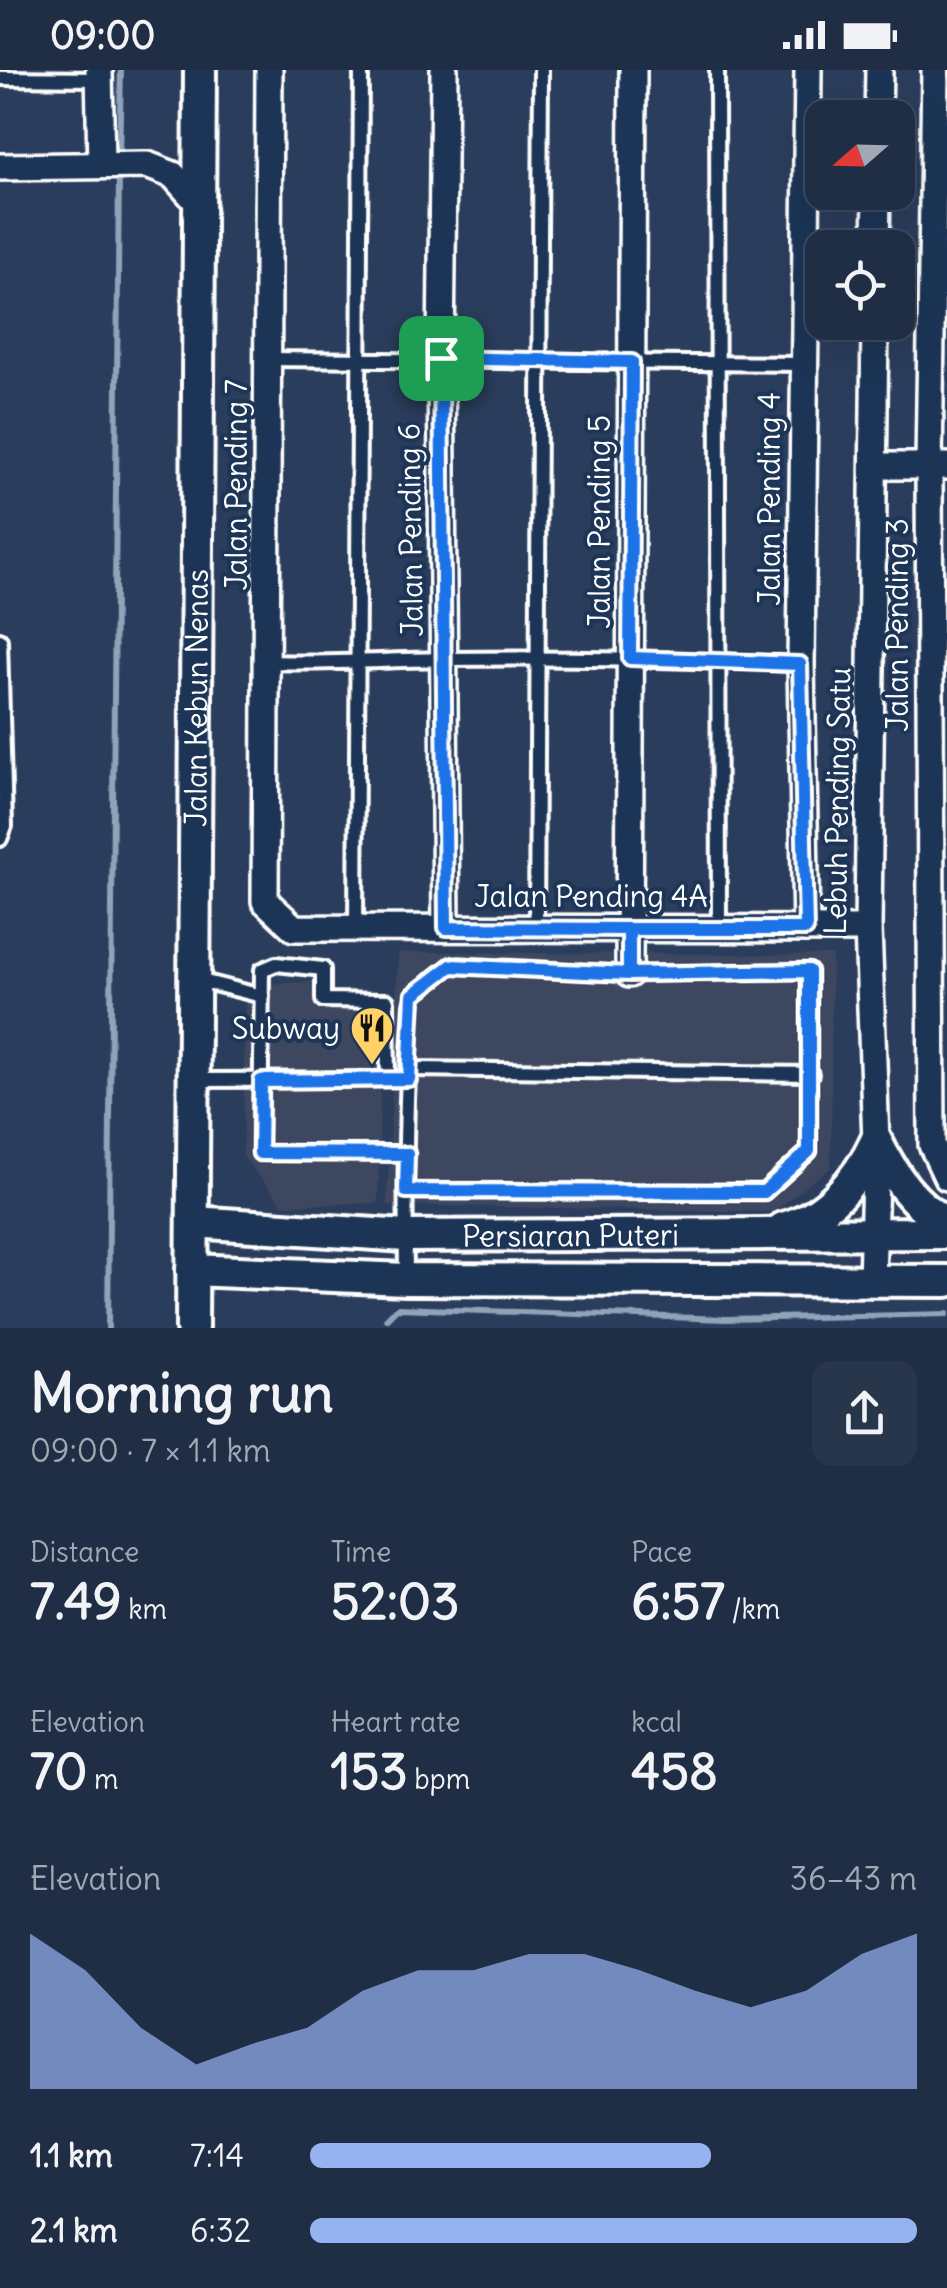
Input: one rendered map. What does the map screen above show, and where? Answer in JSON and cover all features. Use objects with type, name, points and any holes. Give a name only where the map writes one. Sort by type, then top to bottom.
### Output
[{"type":"street","name":"Jalan Kebun Nenas","points":[[192,1328],[192,1080],[198,980],[200,70]]},
{"type":"street","name":"Jalan Pending 7","points":[[265,900],[269,70]]},
{"type":"street","name":"Jalan Pending 6","points":[[444,70],[441,358],[446,928]]},
{"type":"street","name":"Jalan Pending 5","points":[[629,974],[633,70]]},
{"type":"street","name":"Jalan Pending 4","points":[[806,929],[800,664],[808,70]]},
{"type":"street","points":[[878,100],[879,70]]},
{"type":"street","name":"Jalan Pending 3","points":[[934,70],[941,262],[932,1145],[947,1177]]},
{"type":"street","points":[[99,74],[101,163]]},
{"type":"street","points":[[0,167],[101,163],[164,168],[199,204]]},
{"type":"street","name":"Lebuh Pending Satu","points":[[872,1281],[876,1141],[868,930],[876,340]]},
{"type":"street","points":[[874,466],[938,466]]},
{"type":"street","name":"Jalan Pending 4A","points":[[265,900],[294,928],[868,930]]},
{"type":"street","points":[[876,1141],[898,1182],[926,1212],[947,1224]]},
{"type":"street","points":[[765,1233],[804,1222],[843,1191],[864,1167],[876,1141]]},
{"type":"street","name":"Persiaran Puteri","points":[[193,1222],[406,1236],[947,1233]]},
{"type":"street","name":"Persiaran Puteri","points":[[192,1270],[406,1278],[947,1281]]},
{"type":"lane","points":[[356,928],[361,70]]},
{"type":"lane","points":[[536,928],[541,70]]},
{"type":"lane","points":[[716,70],[719,929]]},
{"type":"lane","points":[[0,78],[99,74]]},
{"type":"lane","points":[[268,359],[803,364]]},
{"type":"lane","points":[[0,640],[5,826],[0,839]]},
{"type":"lane","points":[[268,662],[358,665],[444,659],[630,658],[800,664]]},
{"type":"lane","points":[[388,1079],[387,1001],[323,1000],[324,969],[276,964],[262,970],[260,1153],[407,1154]]},
{"type":"lane","points":[[406,1191],[764,1192],[809,1151],[809,971],[629,974],[451,966],[413,995],[406,1191],[406,1278]]},
{"type":"lane","points":[[198,980],[262,996]]},
{"type":"lane","points":[[192,1080],[388,1079],[410,1074],[811,1074]]},
{"type":"shaded area","points":[[398,952],[832,955],[831,1167],[773,1212],[387,1205]]},
{"type":"shaded area","points":[[318,981],[318,997],[382,995],[378,1203],[283,1205],[243,1157],[245,985]]},
{"type":"waterway","points":[[119,159],[121,70]]},
{"type":"waterway","points":[[108,1328],[119,171]]},
{"type":"waterway","points":[[386,1319],[397,1308],[726,1319],[947,1314]]},
{"type":"place","name":"Subway","points":[[372,1066]]},
{"type":"route","points":[[441,358],[446,928],[629,929],[629,974],[451,966],[413,995],[409,1079],[261,1081],[260,1153],[407,1154],[406,1191],[764,1192],[809,1151],[809,971],[629,974],[629,948],[629,929],[806,929],[800,664],[630,658],[632,362],[441,358]]}]
